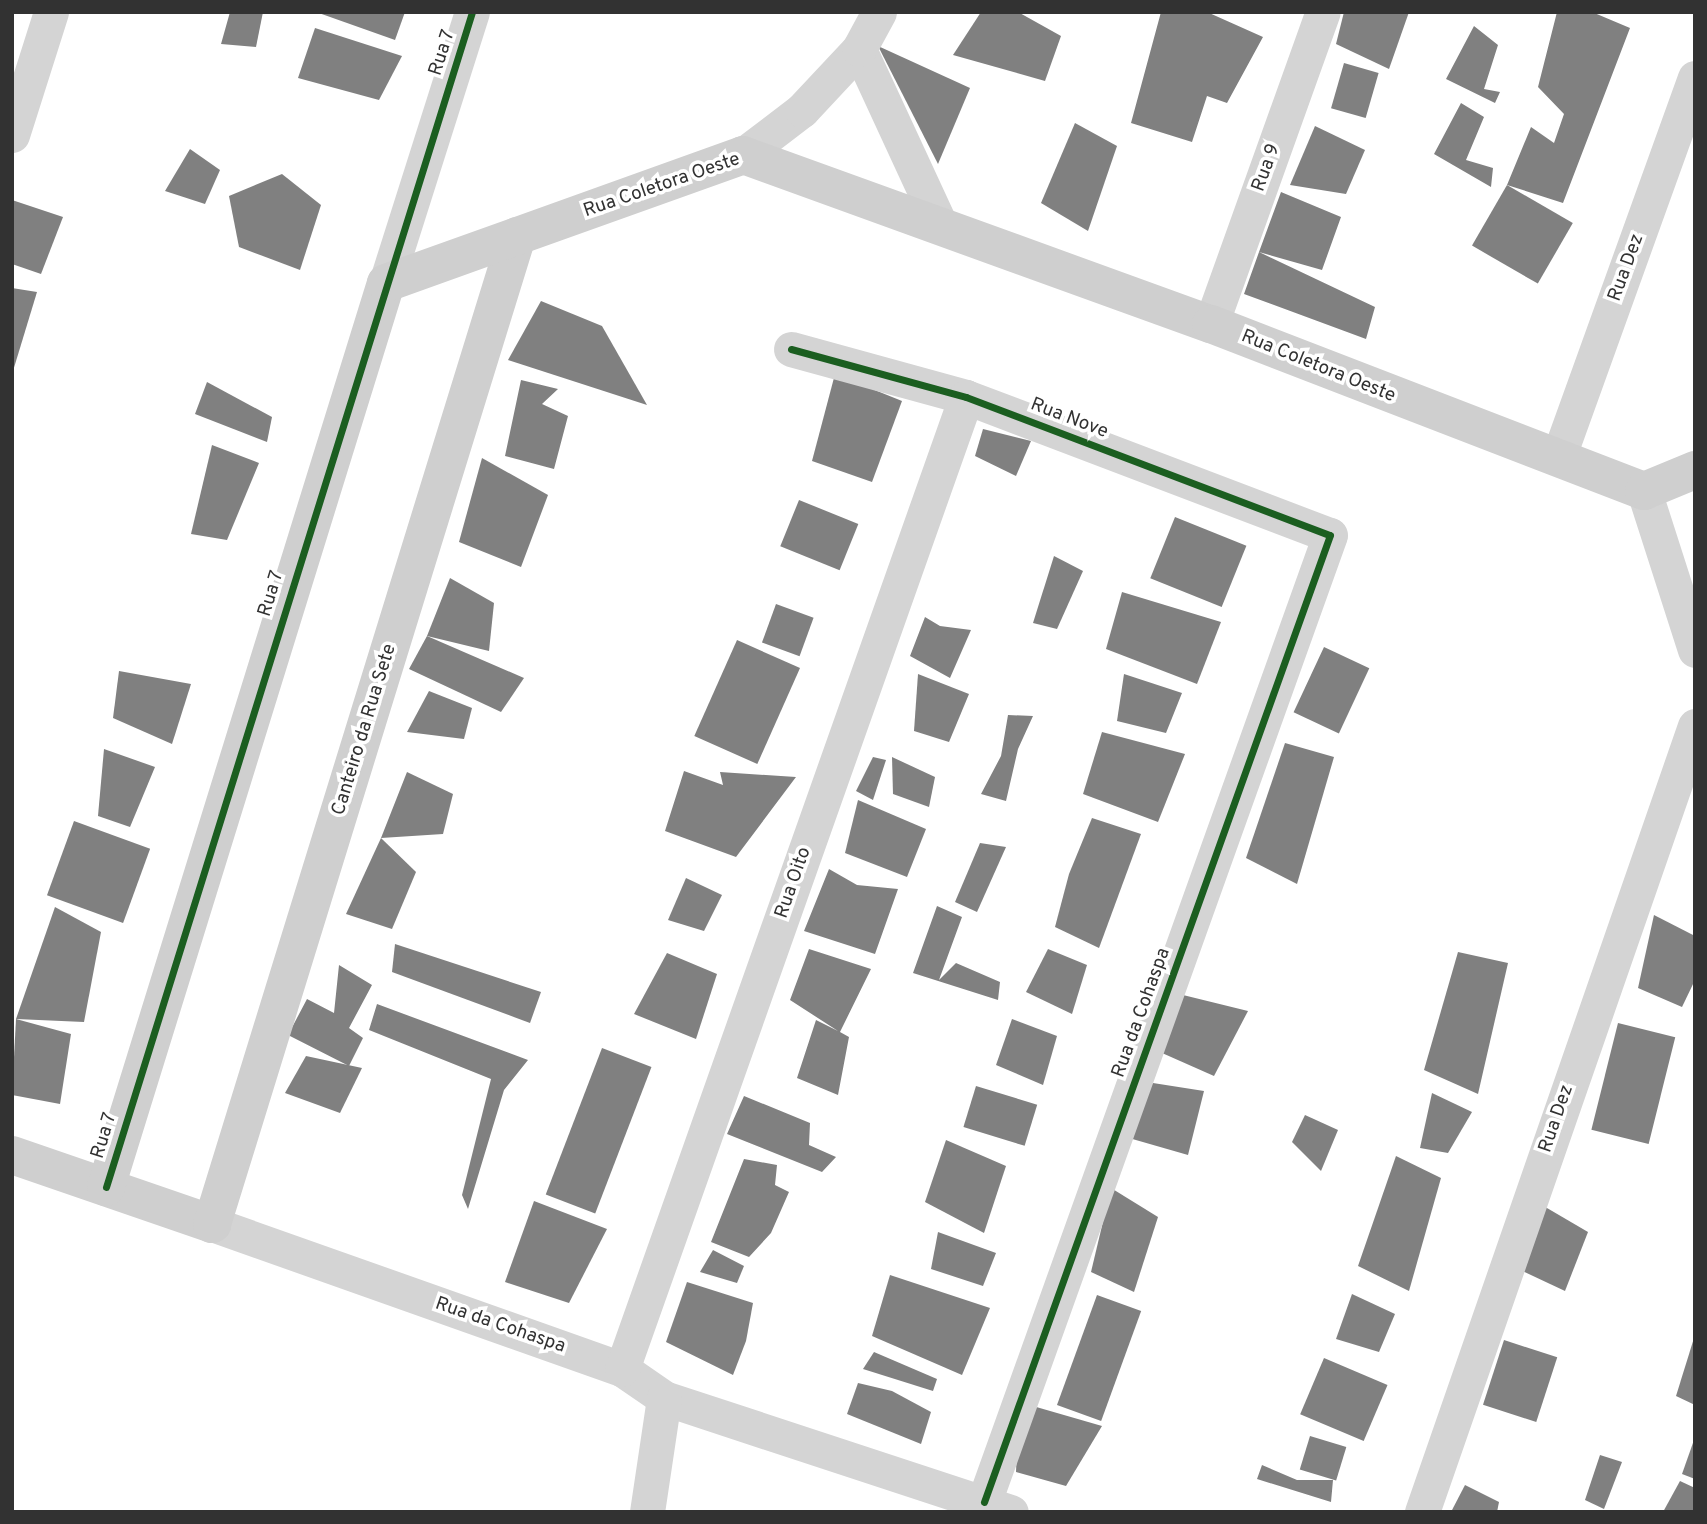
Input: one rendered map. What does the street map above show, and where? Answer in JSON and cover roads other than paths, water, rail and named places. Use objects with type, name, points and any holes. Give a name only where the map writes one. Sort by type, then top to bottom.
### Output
[{"type":"street","points":[[12,135],[51,12]]},
{"type":"street","name":"Rua 7","points":[[106,1187],[472,12]]},
{"type":"street","points":[[743,155],[802,110],[859,49],[879,12]]},
{"type":"street","name":"Rua 9","points":[[1210,324],[1323,12]]},
{"type":"street","points":[[859,49],[940,224]]},
{"type":"street","name":"Rua Dez","points":[[1558,458],[1695,78]]},
{"type":"street","name":"Rua Coletora Oeste","points":[[386,283],[743,155],[940,224],[1210,324],[1644,491]]},
{"type":"street","name":"Canteiro da Rua Sete","points":[[212,1224],[517,236]]},
{"type":"street","name":"Rua Nove","points":[[791,349],[966,397],[1330,535]]},
{"type":"street","name":"Rua Oito","points":[[622,1369],[966,397]]},
{"type":"street","points":[[1695,470],[1644,491],[1695,650]]},
{"type":"street","name":"Rua da Cohaspa","points":[[12,1154],[622,1369],[664,1398],[998,1507],[1330,535]]},
{"type":"street","name":"Rua Dez","points":[[1422,1512],[1695,726]]},
{"type":"street","points":[[647,1512],[664,1398]]}]
